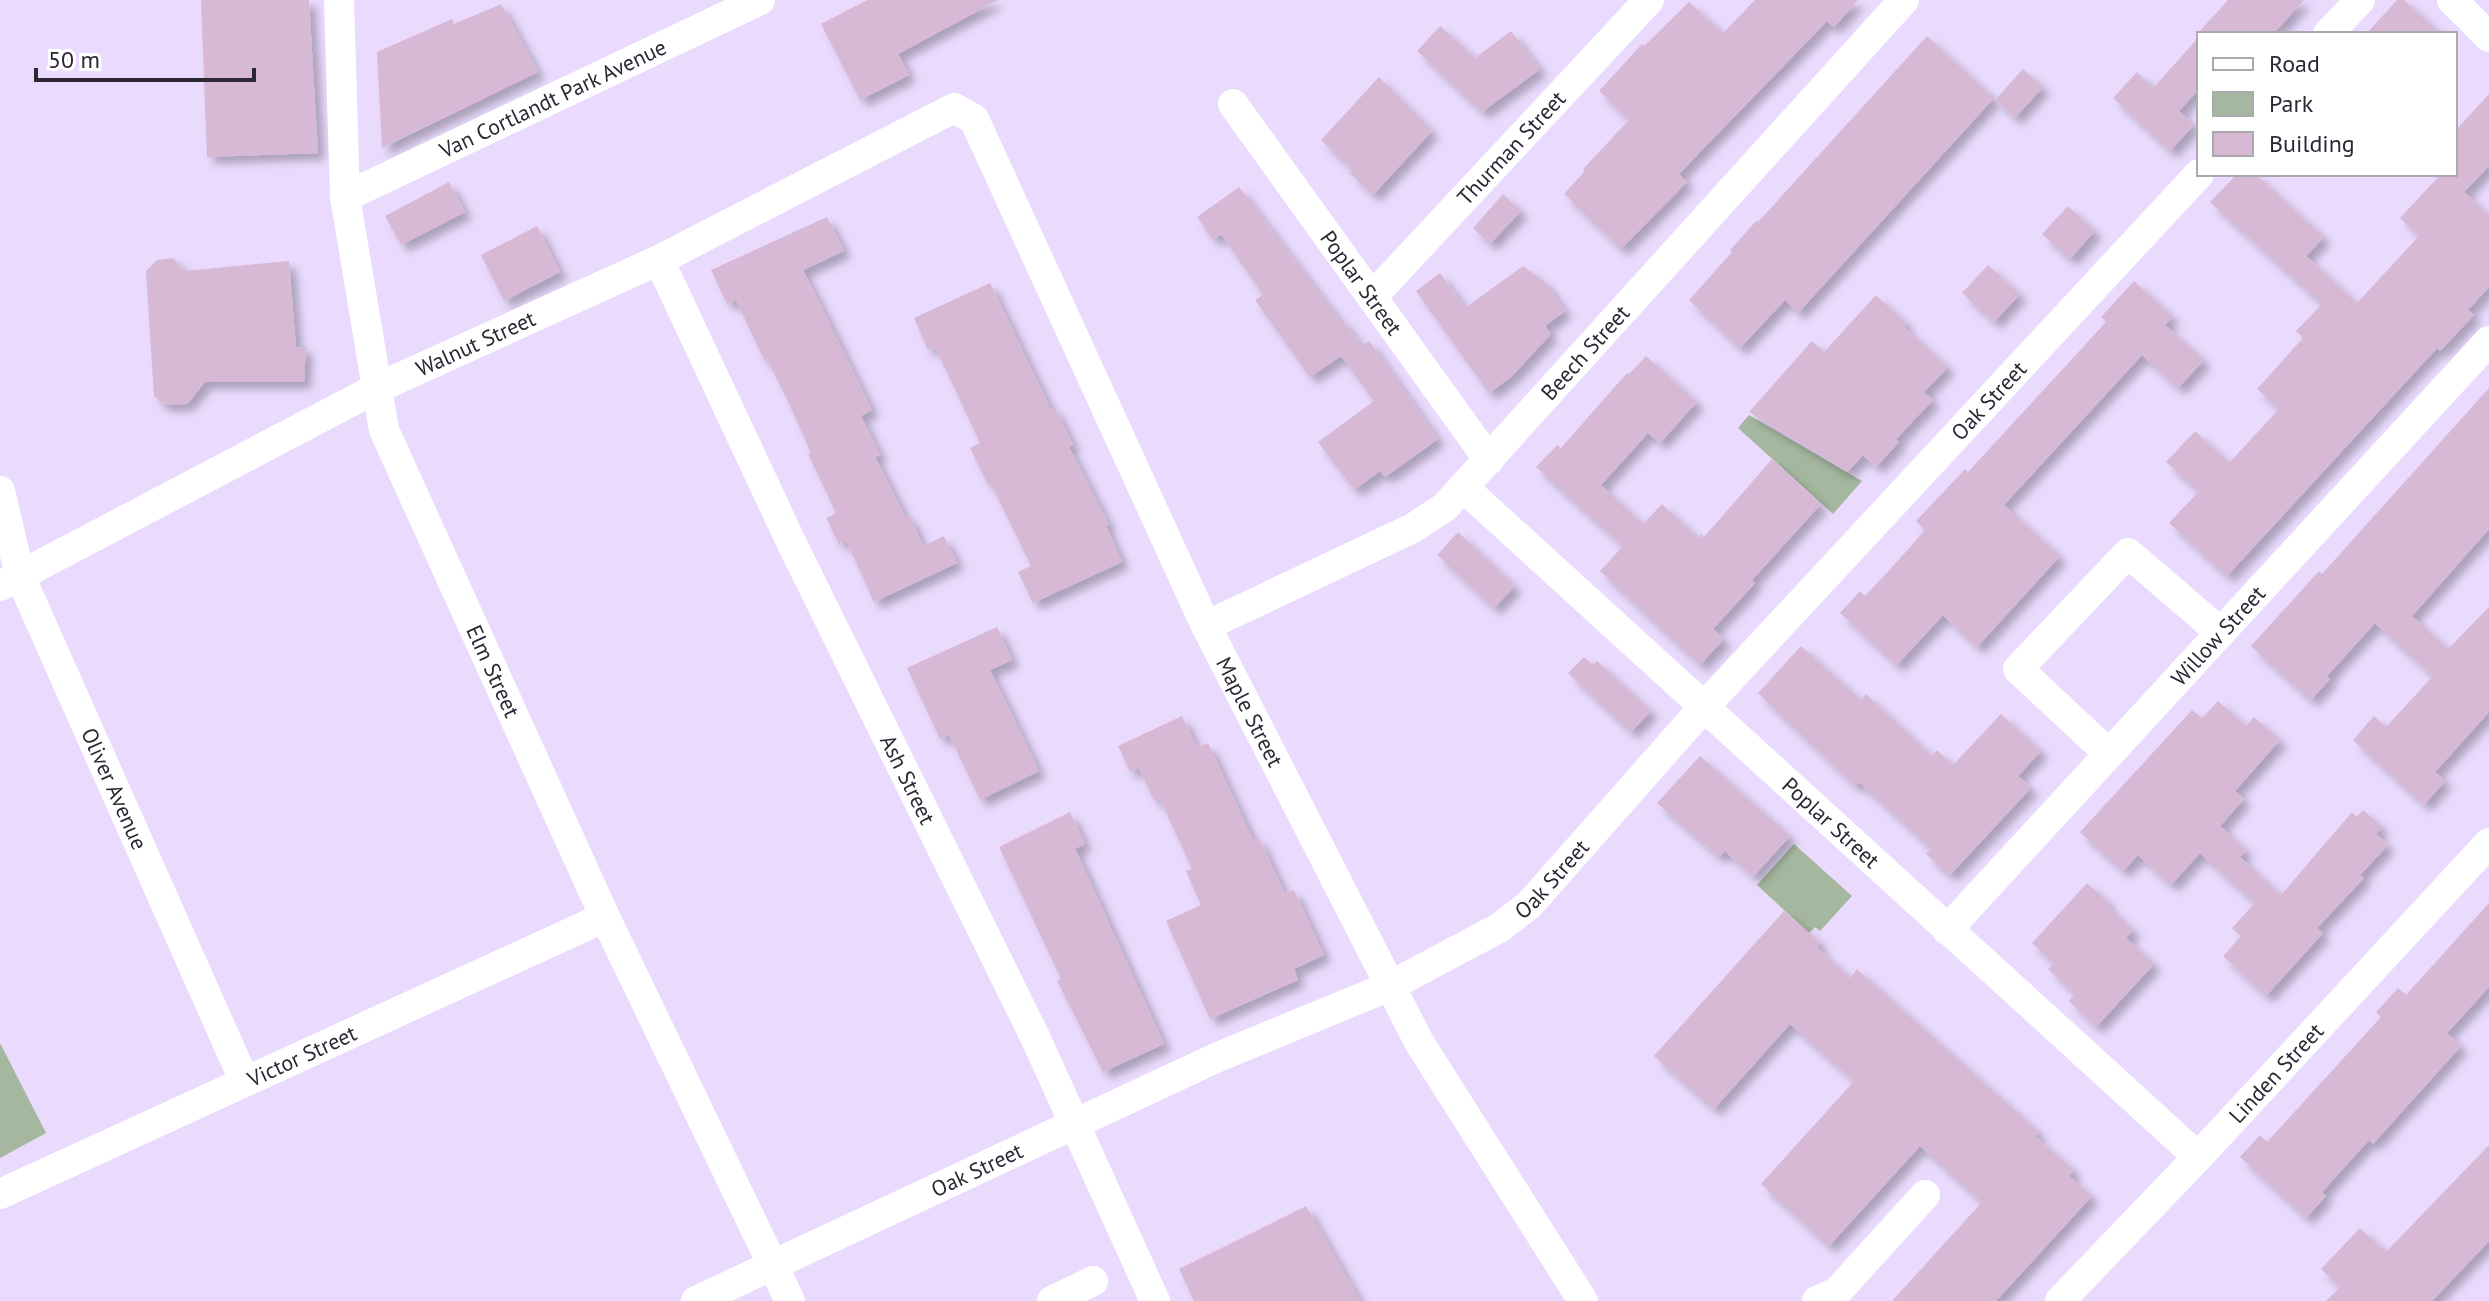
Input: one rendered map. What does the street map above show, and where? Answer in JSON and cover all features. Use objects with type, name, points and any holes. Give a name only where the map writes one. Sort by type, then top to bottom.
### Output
[{"type":"street","name":"Elm Street","points":[[339,0],[345,197],[384,430],[605,917],[790,1301]]},
{"type":"street","name":"Van Cortlandt Park Avenue","points":[[345,197],[760,0]]},
{"type":"street","name":"Thurman Street","points":[[1372,297],[1649,0]]},
{"type":"street","name":"Beech Street","points":[[1206,626],[1413,528],[1445,507],[1904,0]]},
{"type":"street","points":[[2330,32],[2360,0]]},
{"type":"street","points":[[2452,0],[2489,37]]},
{"type":"street","name":"Poplar Street","points":[[1233,104],[1489,460]]},
{"type":"street","name":"Walnut Street","points":[[10,581],[375,389],[659,260],[954,108]]},
{"type":"street","name":"Maple Street","points":[[954,108],[974,119],[1206,626],[1419,1042],[1583,1301]]},
{"type":"street","name":"Oak Street","points":[[696,1301],[1218,1057],[1390,986],[1499,928],[1529,905],[1704,707],[2197,176]]},
{"type":"street","name":"Ash Street","points":[[659,260],[792,544],[1035,1037],[1152,1300]]},
{"type":"street","name":"Willow Street","points":[[1947,930],[2489,341]]},
{"type":"street","name":"Poplar Street","points":[[1463,487],[2198,1157]]},
{"type":"street","name":"Oliver Avenue","points":[[0,491],[10,581],[244,1080]]},
{"type":"street","points":[[2109,754],[2018,669],[2128,553],[2220,632]]},
{"type":"street","name":"Linden Street","points":[[2060,1301],[2489,843]]},
{"type":"street","name":"Victor Street","points":[[0,1194],[605,917]]},
{"type":"street","points":[[1817,1301],[1837,1292],[1925,1195]]},
{"type":"street","points":[[1052,1301],[1093,1281]]},
{"type":"green space","points":[[1749,415],[1862,481],[1833,514],[1738,428]]},
{"type":"green space","points":[[1794,844],[1852,896],[1820,931],[1815,927],[1809,933],[1757,885]]},
{"type":"green space","points":[[0,1043],[46,1133],[0,1158]]},
{"type":"building","points":[[201,0],[309,0],[318,153],[207,157]]},
{"type":"building","points":[[867,0],[998,0],[898,54],[909,75],[860,100],[821,24]]},
{"type":"building","points":[[1755,0],[1858,0],[1834,27],[1827,21],[1679,174],[1687,182],[1621,249],[1564,194],[1629,120],[1599,91],[1642,44],[1644,46],[1689,2],[1723,33]]},
{"type":"building","points":[[2228,0],[2304,0],[2275,32],[2199,32]]},
{"type":"building","points":[[2397,0],[2404,0],[2439,32],[2368,32]]},
{"type":"building","points":[[501,4],[538,72],[382,148],[377,52],[452,19],[454,24]]},
{"type":"building","points":[[1440,26],[1475,58],[1511,31],[1540,69],[1482,112],[1417,51]]},
{"type":"building","points":[[1927,36],[1994,98],[1798,313],[1785,300],[1740,348],[1689,300],[1757,220]]},
{"type":"building","points":[[2197,39],[2197,91],[2179,111],[2194,125],[2170,151],[2113,98],[2137,72],[2153,88]]},
{"type":"building","points":[[2023,69],[2043,87],[2015,118],[1995,100]]},
{"type":"building","points":[[1379,77],[1432,131],[1373,195],[1350,173],[1353,170],[1321,140]]},
{"type":"building","points":[[2489,94],[2489,166],[2464,192],[2489,215],[2489,287],[2468,310],[2474,315],[2440,351],[2437,348],[2227,576],[2169,523],[2199,491],[2166,462],[2195,431],[2229,463],[2279,409],[2257,389],[2303,338],[2296,331],[2322,304],[2210,202],[2235,176],[2257,176],[2324,237],[2306,256],[2357,303],[2419,236],[2400,218],[2439,176],[2457,176],[2457,129]]},
{"type":"building","points":[[449,182],[465,212],[401,245],[385,216]]},
{"type":"building","points":[[1239,187],[1361,346],[1369,341],[1438,439],[1385,477],[1380,471],[1354,490],[1318,442],[1374,401],[1341,356],[1310,377],[1255,300],[1263,295],[1221,234],[1213,240],[1197,217]]},
{"type":"building","points":[[1503,194],[1521,211],[1490,244],[1473,228]]},
{"type":"building","points":[[2068,206],[2095,231],[2070,259],[2042,234]]},
{"type":"building","points":[[827,217],[844,251],[803,270],[872,410],[861,416],[880,455],[875,457],[906,518],[910,516],[923,546],[944,536],[957,563],[874,602],[846,541],[839,544],[826,518],[836,513],[808,454],[811,453],[787,399],[767,359],[764,360],[736,300],[727,304],[711,270]]},
{"type":"building","points":[[537,226],[560,272],[504,301],[481,255]]},
{"type":"building","points":[[173,258],[185,271],[289,261],[296,347],[306,347],[304,382],[205,382],[187,404],[165,405],[154,396],[146,271],[157,260]]},
{"type":"building","points":[[1988,265],[2020,294],[1994,322],[1962,293]]},
{"type":"building","points":[[1523,266],[1546,283],[1565,311],[1545,326],[1551,334],[1511,377],[1489,393],[1416,291],[1440,273],[1465,308]]},
{"type":"building","points":[[2134,281],[2173,317],[2165,325],[2204,360],[2178,388],[2142,355],[2004,505],[2060,556],[1977,647],[1943,615],[1897,665],[1840,613],[1860,591],[1865,596],[1895,564],[1925,530],[1916,521],[1965,469],[1968,472],[2106,322],[2101,317]]},
{"type":"building","points":[[990,283],[1051,410],[1055,408],[1073,445],[1069,447],[1109,525],[1106,526],[1122,562],[1033,603],[1018,572],[1031,566],[970,448],[980,443],[935,347],[928,350],[914,318]]},
{"type":"building","points":[[1876,295],[1907,324],[1904,327],[1948,367],[1924,392],[1933,400],[1896,439],[1899,442],[1876,467],[1863,455],[1847,472],[1749,412],[1812,341],[1824,352]]},
{"type":"building","points":[[1646,356],[1697,402],[1660,443],[1648,433],[1601,485],[1643,524],[1662,504],[1698,538],[1701,534],[1704,537],[1772,459],[1821,504],[1752,580],[1755,583],[1713,629],[1724,639],[1700,665],[1600,571],[1623,546],[1536,467],[1557,445],[1561,448],[1627,373]]},
{"type":"building","points":[[2489,388],[2489,529],[2412,616],[2448,649],[2489,607],[2489,712],[2435,772],[2445,781],[2424,805],[2353,740],[2374,716],[2386,727],[2433,676],[2375,623],[2327,676],[2330,679],[2311,700],[2251,646],[2319,571],[2322,574]]},
{"type":"building","points":[[1458,532],[1515,586],[1494,608],[1437,555]]},
{"type":"building","points":[[997,627],[1012,660],[990,670],[1039,771],[980,800],[949,735],[940,739],[907,668]]},
{"type":"building","points":[[1801,646],[1861,700],[1866,694],[1932,756],[1937,750],[1953,765],[2001,714],[2041,751],[2018,776],[2031,788],[1950,875],[1926,854],[1931,848],[1859,782],[1855,786],[1758,693]]},
{"type":"building","points":[[1584,657],[1593,665],[1597,661],[1651,711],[1631,732],[1568,673]]},
{"type":"building","points":[[2218,701],[2246,726],[2254,717],[2280,740],[2235,791],[2244,799],[2220,826],[2246,850],[2240,857],[2281,895],[2352,812],[2357,817],[2363,810],[2382,827],[2376,834],[2388,845],[2360,875],[2364,878],[2317,928],[2323,933],[2266,996],[2223,956],[2241,936],[2232,928],[2255,903],[2200,853],[2171,885],[2138,855],[2123,871],[2080,832],[2192,710],[2202,718]]},
{"type":"building","points":[[1182,716],[1197,748],[1208,743],[1253,840],[1259,838],[1285,894],[1294,890],[1324,955],[1294,969],[1298,980],[1210,1019],[1166,921],[1201,905],[1186,871],[1192,869],[1160,799],[1154,801],[1139,768],[1130,772],[1118,746]]},
{"type":"building","points":[[1700,756],[1790,836],[1753,877],[1725,851],[1719,857],[1657,803]]},
{"type":"building","points":[[1070,812],[1085,844],[1075,849],[1164,1044],[1103,1072],[1057,981],[1061,979],[999,847]]},
{"type":"building","points":[[2087,883],[2134,930],[2126,938],[2154,964],[2096,1027],[2069,1001],[2075,994],[2048,969],[2054,963],[2032,943]]},
{"type":"building","points":[[2489,903],[2489,987],[2447,1033],[2461,1046],[2373,1144],[2369,1140],[2322,1192],[2326,1196],[2306,1218],[2240,1157],[2260,1135],[2267,1142],[2381,1017],[2376,1012],[2398,988],[2406,995]]},
{"type":"building","points":[[1784,911],[1821,943],[1817,947],[1850,978],[1857,969],[2039,1132],[2035,1136],[2074,1170],[2069,1176],[2092,1196],[1996,1301],[1892,1301],[1982,1202],[1920,1146],[1829,1246],[1761,1184],[1854,1081],[1790,1024],[1714,1109],[1654,1056]]},
{"type":"building","points":[[2489,1145],[2489,1241],[2432,1301],[2326,1301],[2340,1287],[2321,1269],[2360,1228],[2386,1252]]},
{"type":"building","points":[[1306,1206],[1360,1301],[1194,1301],[1179,1269]]}]
